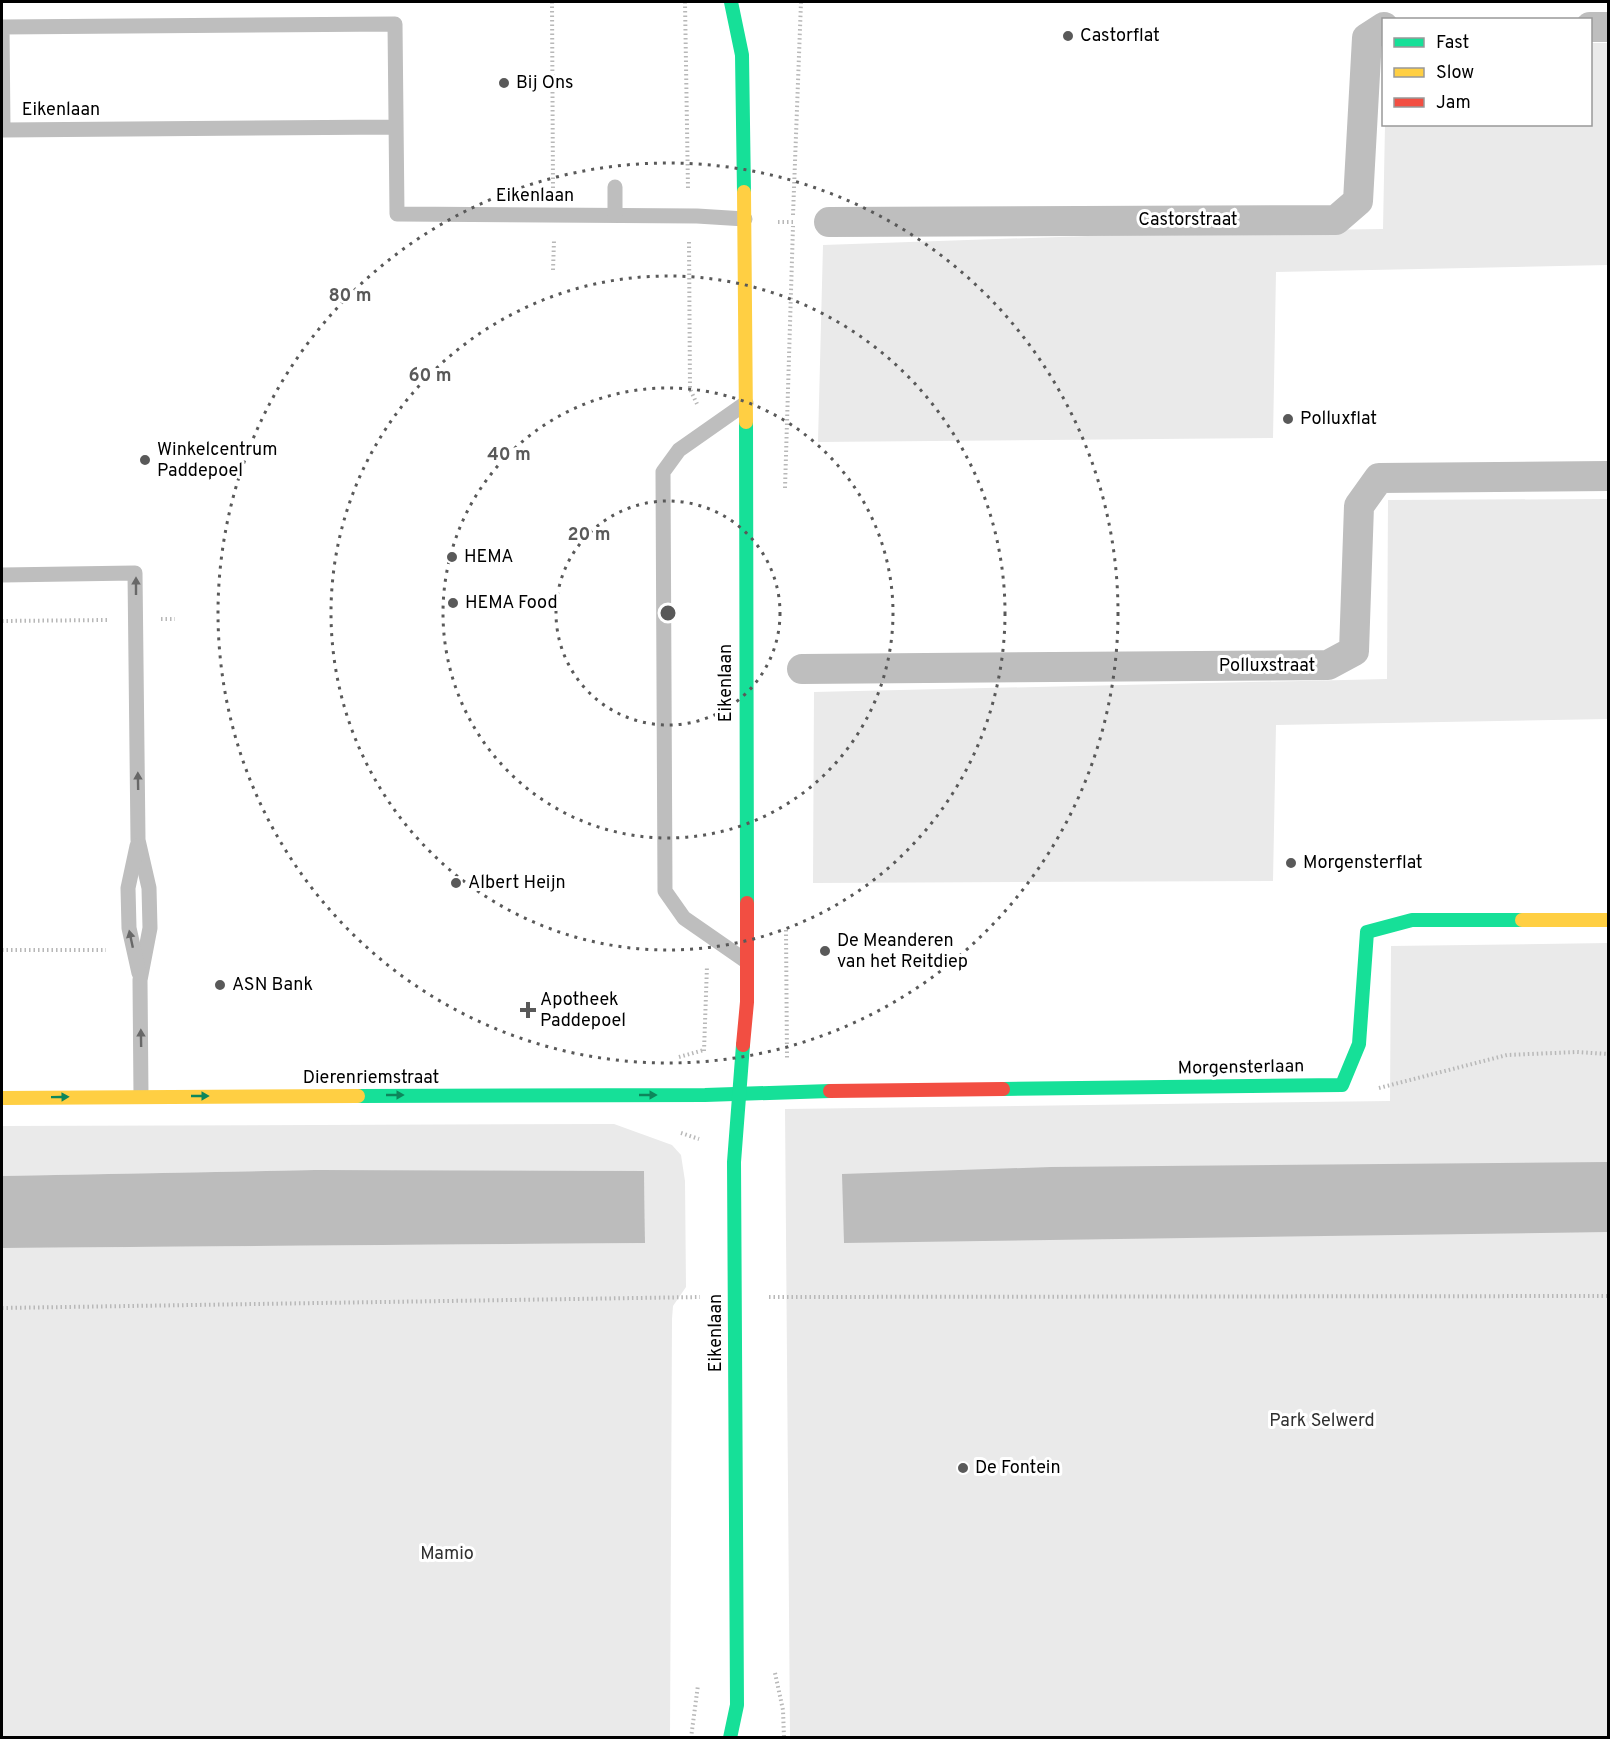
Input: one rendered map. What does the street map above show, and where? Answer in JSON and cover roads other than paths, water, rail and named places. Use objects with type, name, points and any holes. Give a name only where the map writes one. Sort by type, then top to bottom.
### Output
[{"type":"main road","name":"Eikenlaan","points":[[730,1737],[736,1705],[734,1162],[747,1018],[745,219],[742,55],[731,2]]},
{"type":"main road","name":"Eikenlaan","points":[[742,55],[749,23]]},
{"type":"main road","name":"Morgensterlaan","points":[[740,1093],[1342,1085],[1359,1044],[1367,932],[1412,920],[1608,920]]},
{"type":"main road","name":"Dierenriemstraat","points":[[2,1098],[740,1093]]},
{"type":"main road","name":"Eikenlaan","points":[[736,1705],[744,1737]]},
{"type":"street","points":[[1592,27],[1608,27]]},
{"type":"street","name":"Castorstraat","points":[[829,222],[1336,220],[1358,201],[1367,38],[1382,28]]},
{"type":"street","name":"Polluxstraat","points":[[802,669],[1329,665],[1354,651],[1359,506],[1379,478],[1608,476]]},
{"type":"lane","name":"Eikenlaan","points":[[396,127],[3,130],[2,27],[395,24],[397,214],[688,216],[745,219]]},
{"type":"lane","points":[[615,187],[615,215]]},
{"type":"lane","points":[[746,403],[679,450],[663,472],[665,891],[684,918],[747,962]]},
{"type":"lane","points":[[2,575],[135,573],[138,840],[128,888],[129,928],[140,980],[141,1096]]},
{"type":"lane","points":[[138,840],[149,888],[150,928],[140,980]]},
{"type":"place","name":"Castorflat","points":[[1068,36]]},
{"type":"place","name":"Bij Ons","points":[[504,83]]},
{"type":"place","name":"Polluxflat","points":[[1288,419]]},
{"type":"place","name":"Winkelcentrum Paddepoel","points":[[145,460]]},
{"type":"place","name":"HEMA","points":[[452,557]]},
{"type":"place","name":"HEMA Food","points":[[453,603]]},
{"type":"place","name":"Morgensterflat","points":[[1291,863]]},
{"type":"place","name":"Albert Heijn","points":[[456,883]]},
{"type":"place","name":"De Meanderen van het Reitdiep","points":[[825,951]]},
{"type":"place","name":"ASN Bank","points":[[220,985]]},
{"type":"place","name":"Apotheek Paddepoel","points":[[528,1010]]},
{"type":"place","name":"De Fontein","points":[[963,1468]]},
{"type":"park label","name":"Park Selwerd","points":[[1322,1421]]},
{"type":"park label","name":"Mamio","points":[[447,1554]]}]
